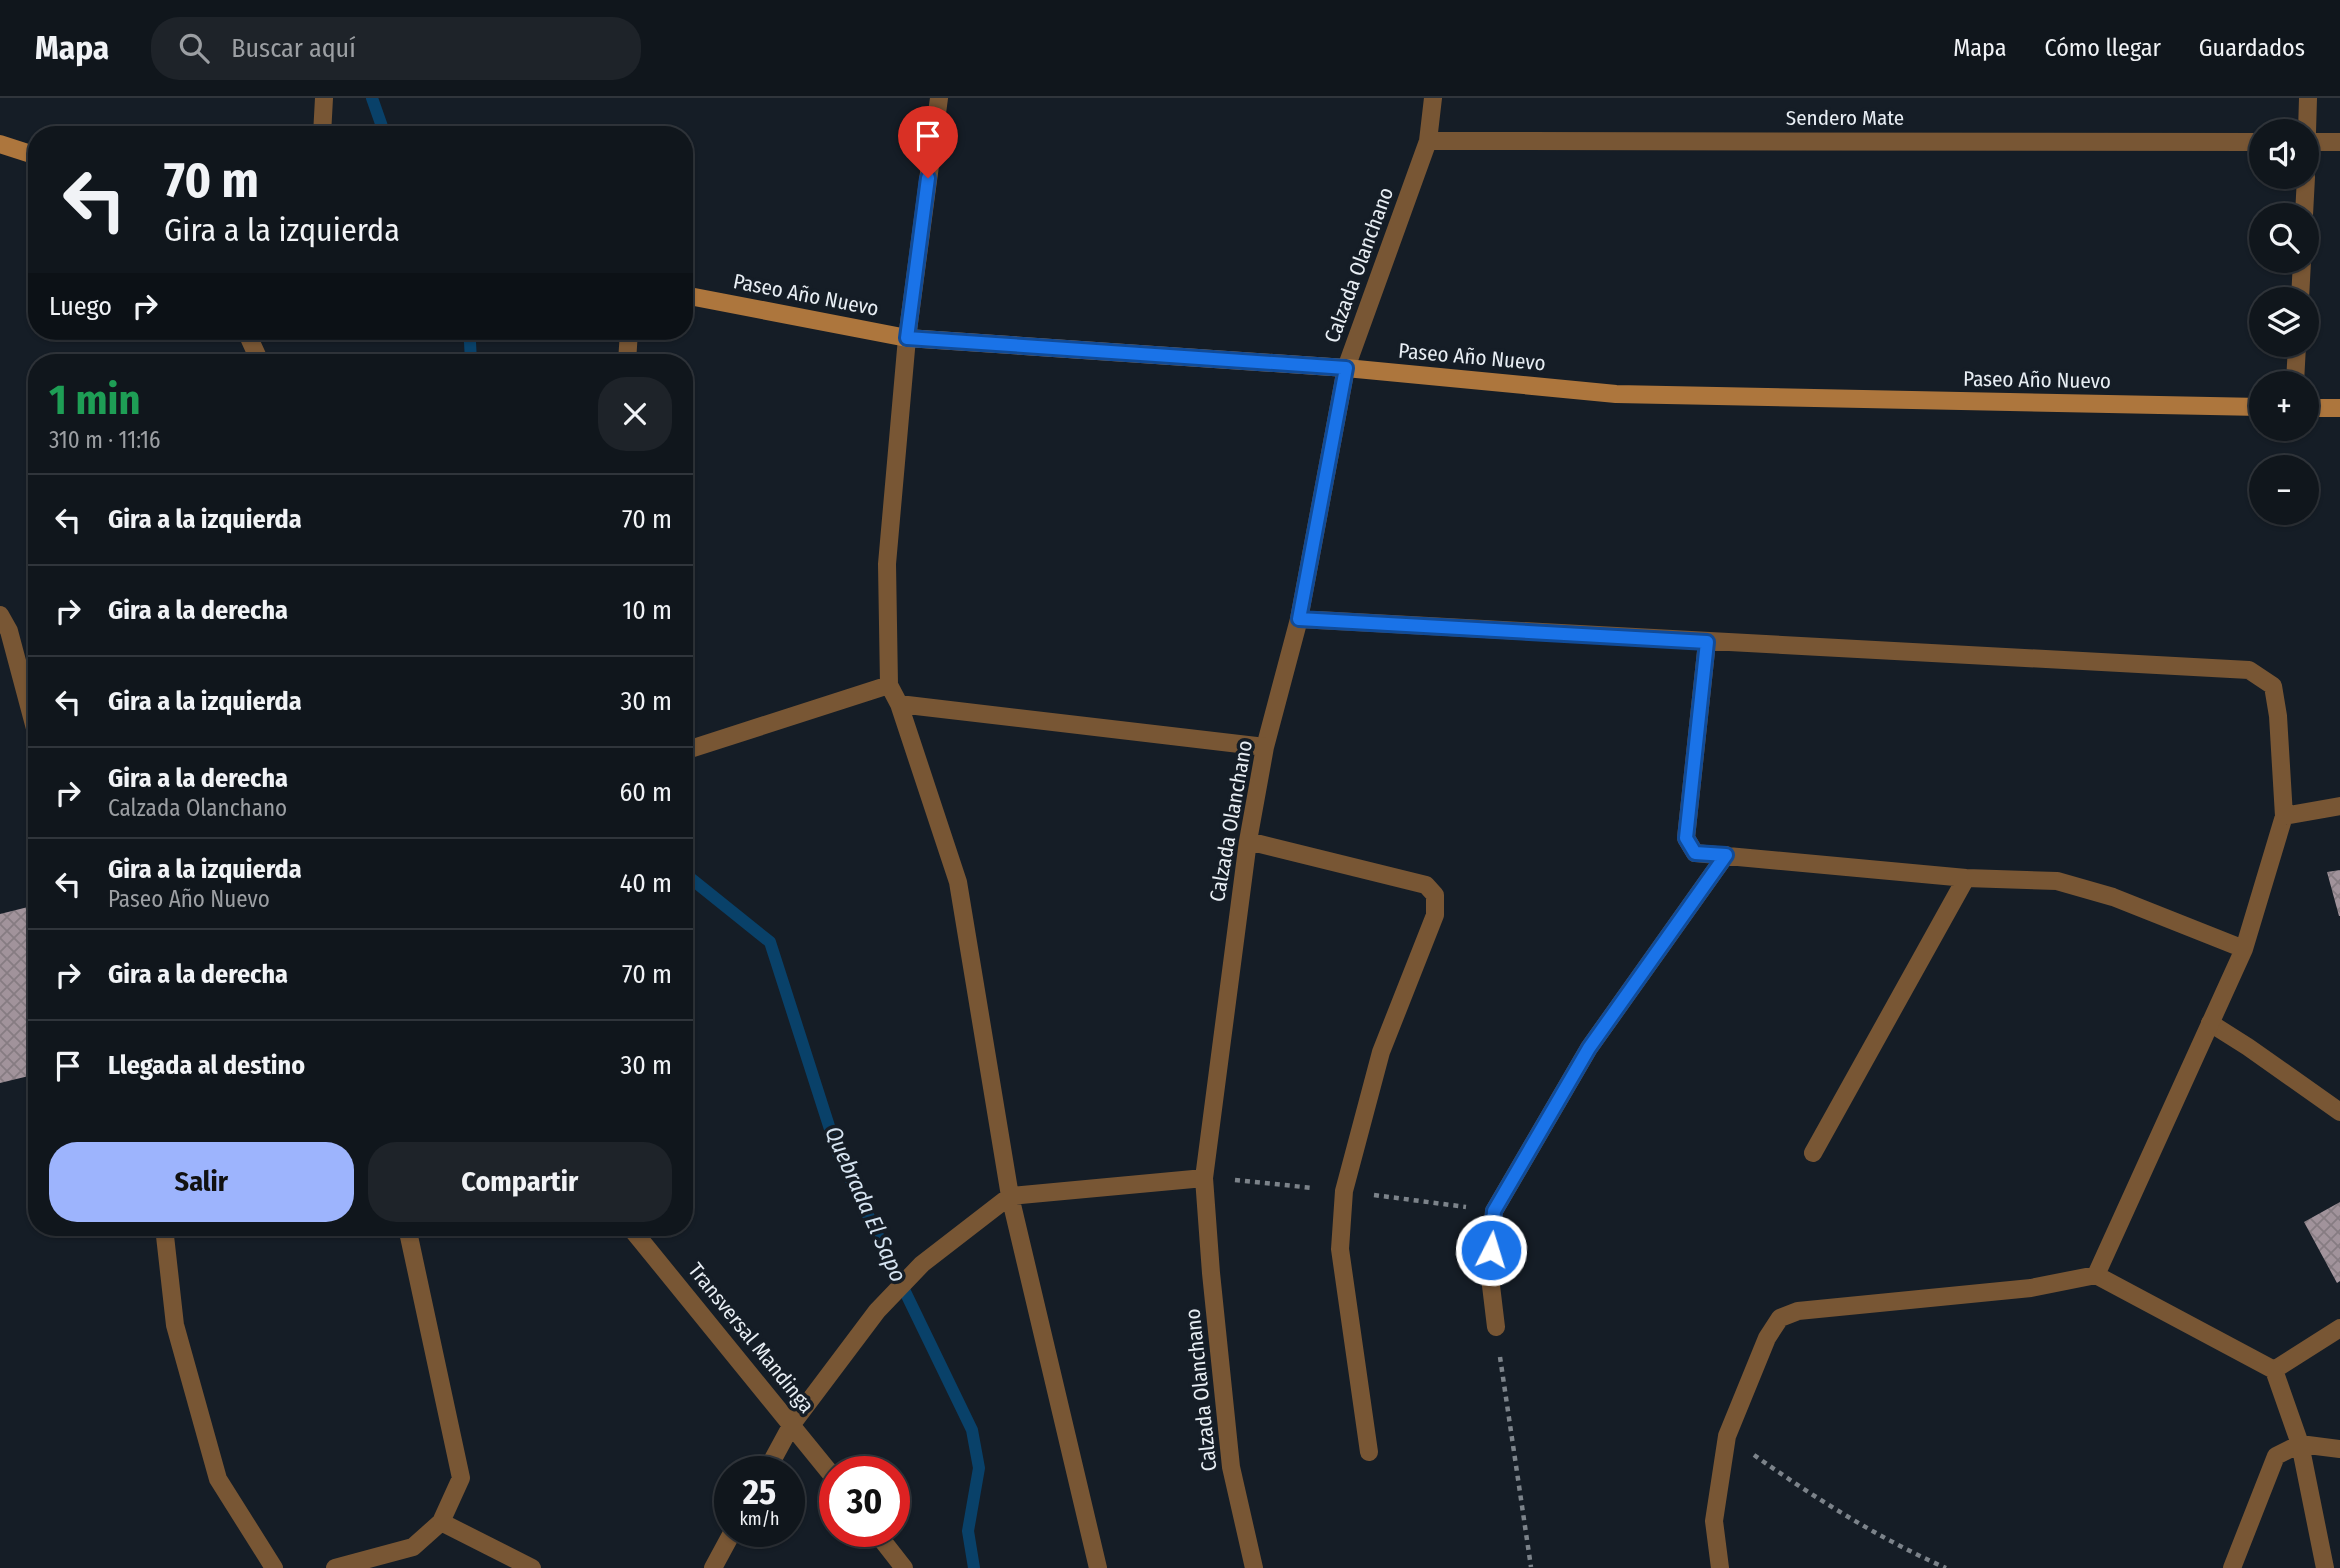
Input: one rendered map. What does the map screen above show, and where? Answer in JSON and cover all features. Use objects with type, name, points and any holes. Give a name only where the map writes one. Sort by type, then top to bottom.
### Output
[{"type":"street","points":[[322,126],[324,98]]},
{"type":"street","points":[[939,98],[907,338],[887,565],[889,685],[899,705],[958,882],[1010,1196],[1098,1568]]},
{"type":"street","name":"Calzada Olanchano","points":[[1254,1568],[1231,1467],[1204,1178],[1248,841],[1265,747],[1299,619],[1346,368],[1428,141],[1433,98]]},
{"type":"street","points":[[2308,98],[2308,119]]},
{"type":"street","name":"Sendero Mate","points":[[1428,141],[2249,142]]},
{"type":"street","points":[[2319,142],[2340,142]]},
{"type":"street","points":[[0,144],[28,153]]},
{"type":"street","name":"Paseo Año Nuevo","points":[[693,297],[907,338],[1346,368],[1616,394],[2249,407]]},
{"type":"street","points":[[2319,408],[2340,408]]},
{"type":"street","points":[[0,615],[9,631],[28,702]]},
{"type":"street","points":[[1299,619],[2249,670],[2273,686],[2278,716],[2284,816],[2244,949],[2096,1275]]},
{"type":"street","points":[[1707,642],[1686,838],[1695,853],[1966,877],[2057,881],[2113,898],[2244,949]]},
{"type":"street","points":[[693,748],[889,685]]},
{"type":"street","points":[[899,705],[1265,747]]},
{"type":"street","points":[[2284,816],[2340,806]]},
{"type":"street","points":[[1248,841],[1426,885],[1435,895],[1435,915],[1381,1052],[1344,1191],[1340,1248],[1368,1452]]},
{"type":"street","points":[[1496,1327],[1489,1269],[1494,1211],[1589,1048],[1726,855]]},
{"type":"street","points":[[1813,1153],[1966,877]]},
{"type":"street","points":[[2210,1023],[2340,1112]]},
{"type":"street","points":[[775,1456],[792,1424],[877,1311],[922,1264],[1010,1196],[1204,1178]]},
{"type":"street","points":[[165,1236],[174,1325],[218,1479],[274,1568]]},
{"type":"street","points":[[335,1568],[413,1546],[441,1522],[461,1478],[409,1236]]},
{"type":"street","name":"Transversal Mandinga","points":[[637,1236],[819,1459]]},
{"type":"street","points":[[1720,1568],[1714,1521],[1727,1436],[1767,1338],[1780,1318],[1798,1311],[2031,1288],[2096,1275],[2274,1370],[2300,1444],[2325,1568]]},
{"type":"street","points":[[2274,1370],[2340,1328]]},
{"type":"street","points":[[2232,1568],[2276,1456],[2300,1444],[2340,1449]]},
{"type":"street","points":[[441,1522],[532,1568]]},
{"type":"street","points":[[713,1568],[724,1547]]},
{"type":"street","points":[[888,1547],[904,1568]]},
{"type":"path","points":[[1496,1327],[1531,1567]]},
{"type":"path","points":[[1727,1436],[1813,1497],[1919,1556],[1946,1568]]},
{"type":"building","points":[[2340,870],[2340,916],[2339,916],[2327,872]]},
{"type":"building","points":[[28,907],[28,1076],[0,1083],[0,914]]},
{"type":"building","points":[[2340,1202],[2340,1281],[2337,1283],[2304,1222]]},
{"type":"waterway","name":"Quebrada El Sapo","points":[[372,98],[382,126]]},
{"type":"waterway","name":"Quebrada El Sapo","points":[[469,340],[471,354]]},
{"type":"waterway","name":"Quebrada El Sapo","points":[[693,880],[770,942],[837,1151],[972,1430],[979,1468],[968,1531],[974,1568]]},
{"type":"route","points":[[928,178],[907,338],[1346,368],[1299,619],[1707,642],[1686,838],[1695,853],[1726,855],[1589,1048],[1494,1211],[1491,1250]]}]
